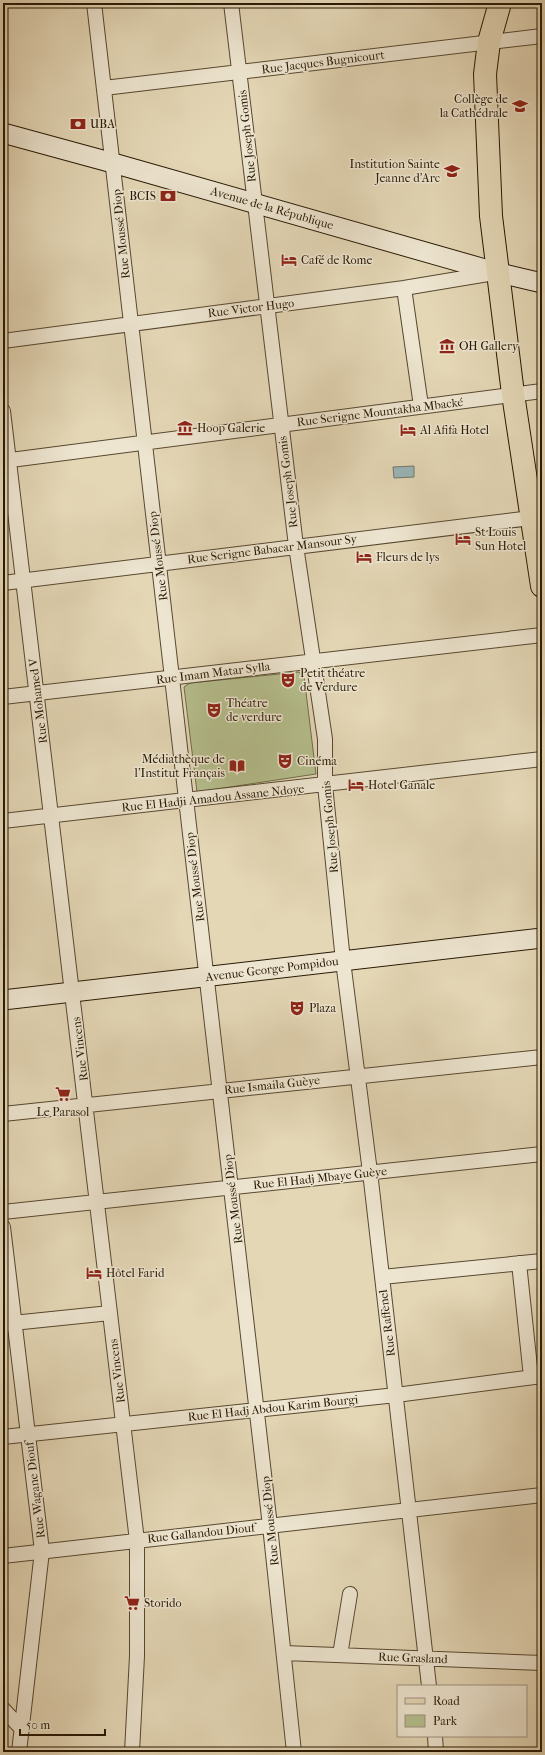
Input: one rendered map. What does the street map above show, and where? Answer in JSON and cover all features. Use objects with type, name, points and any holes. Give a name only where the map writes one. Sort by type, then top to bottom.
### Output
[{"type":"main road","points":[[500,3],[489,42],[485,74],[491,216],[513,394],[537,517],[542,586]]},
{"type":"street","name":"Rue Moussé Diop","points":[[94,3],[257,1410],[294,1752]]},
{"type":"street","name":"Rue Joseph Gomis","points":[[232,3],[254,203],[268,306],[296,546],[325,739],[325,785],[343,961]]},
{"type":"street","name":"Rue Jacques Bugnicourt","points":[[104,88],[542,36]]},
{"type":"street","name":"Avenue de la République","points":[[3,133],[499,273],[542,283]]},
{"type":"street","name":"Rue Victor Hugo","points":[[3,341],[404,288],[499,273]]},
{"type":"street","points":[[404,288],[421,406]]},
{"type":"street","name":"Rue Serigne Mountakha Mbacké","points":[[6,460],[542,390]]},
{"type":"street","name":"Rue Mohamed V","points":[[3,411],[6,460],[23,581],[73,992]]},
{"type":"street","name":"Rue Serigne Babacar Mansour Sy","points":[[3,583],[537,517]]},
{"type":"street","name":"Rue Imam Matar Sylla","points":[[3,697],[542,635]]},
{"type":"street","name":"Rue El Hadji Amadou Assane Ndoye","points":[[3,821],[542,759]]},
{"type":"street","name":"Avenue George Pompidou","points":[[3,1000],[542,938]]},
{"type":"street","name":"Rue Raffenel","points":[[343,961],[370,1172],[429,1685]]},
{"type":"street","name":"Rue Vincens","points":[[73,992],[137,1541],[136,1656],[132,1752]]},
{"type":"street","name":"Rue Ismaila Guèye","points":[[3,1114],[542,1056]]},
{"type":"street","name":"Rue El Hadj Mbaye Guèye","points":[[3,1212],[542,1154]]},
{"type":"street","name":"Rue Wagane Diouf","points":[[3,1227],[9,1323],[28,1434],[42,1552],[19,1752]]},
{"type":"street","points":[[382,1277],[542,1261]]},
{"type":"street","points":[[519,1263],[536,1376]]},
{"type":"street","points":[[9,1323],[110,1312]]},
{"type":"street","name":"Rue El Hadj Abdou Karim Bourgi","points":[[3,1437],[396,1395],[536,1376]]},
{"type":"street","name":"Rue Gallandou Diouf","points":[[3,1556],[542,1495]]},
{"type":"street","points":[[340,1655],[350,1594]]},
{"type":"street","name":"Rue Grasland","points":[[284,1653],[542,1663]]},
{"type":"street","points":[[3,1709],[21,1728]]},
{"type":"street","points":[[435,1737],[436,1752]]},
{"type":"green space","points":[[299,672],[304,676],[316,774],[197,792],[184,687],[190,683]]},
{"type":"water","points":[[414,466],[414,477],[394,478],[393,467]]},
{"type":"place","name":"Collège de la Cathédrale","points":[[520,106]]},
{"type":"place","name":"UBA","points":[[78,124]]},
{"type":"place","name":"Institution Sainte Jeanne d'Arc","points":[[452,171]]},
{"type":"place","name":"BCIS","points":[[168,196]]},
{"type":"place","name":"Café de Rome","points":[[289,260]]},
{"type":"place","name":"OH Gallery","points":[[447,346]]},
{"type":"place","name":"Hoop Galerie","points":[[185,428]]},
{"type":"place","name":"Al Afifa Hotel","points":[[408,430]]},
{"type":"place","name":"St Louis Sun Hotel","points":[[463,539]]},
{"type":"place","name":"Fleurs de lys","points":[[364,557]]},
{"type":"place","name":"Petit théatre de Verdure","points":[[288,680]]},
{"type":"place","name":"Théatre de verdure","points":[[214,710]]},
{"type":"place","name":"Cinéma","points":[[285,761]]},
{"type":"place","name":"Médiathèque de l'Institut Français","points":[[237,766]]},
{"type":"place","name":"Hotel Ganale","points":[[356,785]]},
{"type":"place","name":"Plaza","points":[[297,1008]]},
{"type":"place","name":"Le Parasol","points":[[63,1094]]},
{"type":"place","name":"Hôtel Farid","points":[[94,1273]]},
{"type":"place","name":"Storido","points":[[132,1603]]}]
